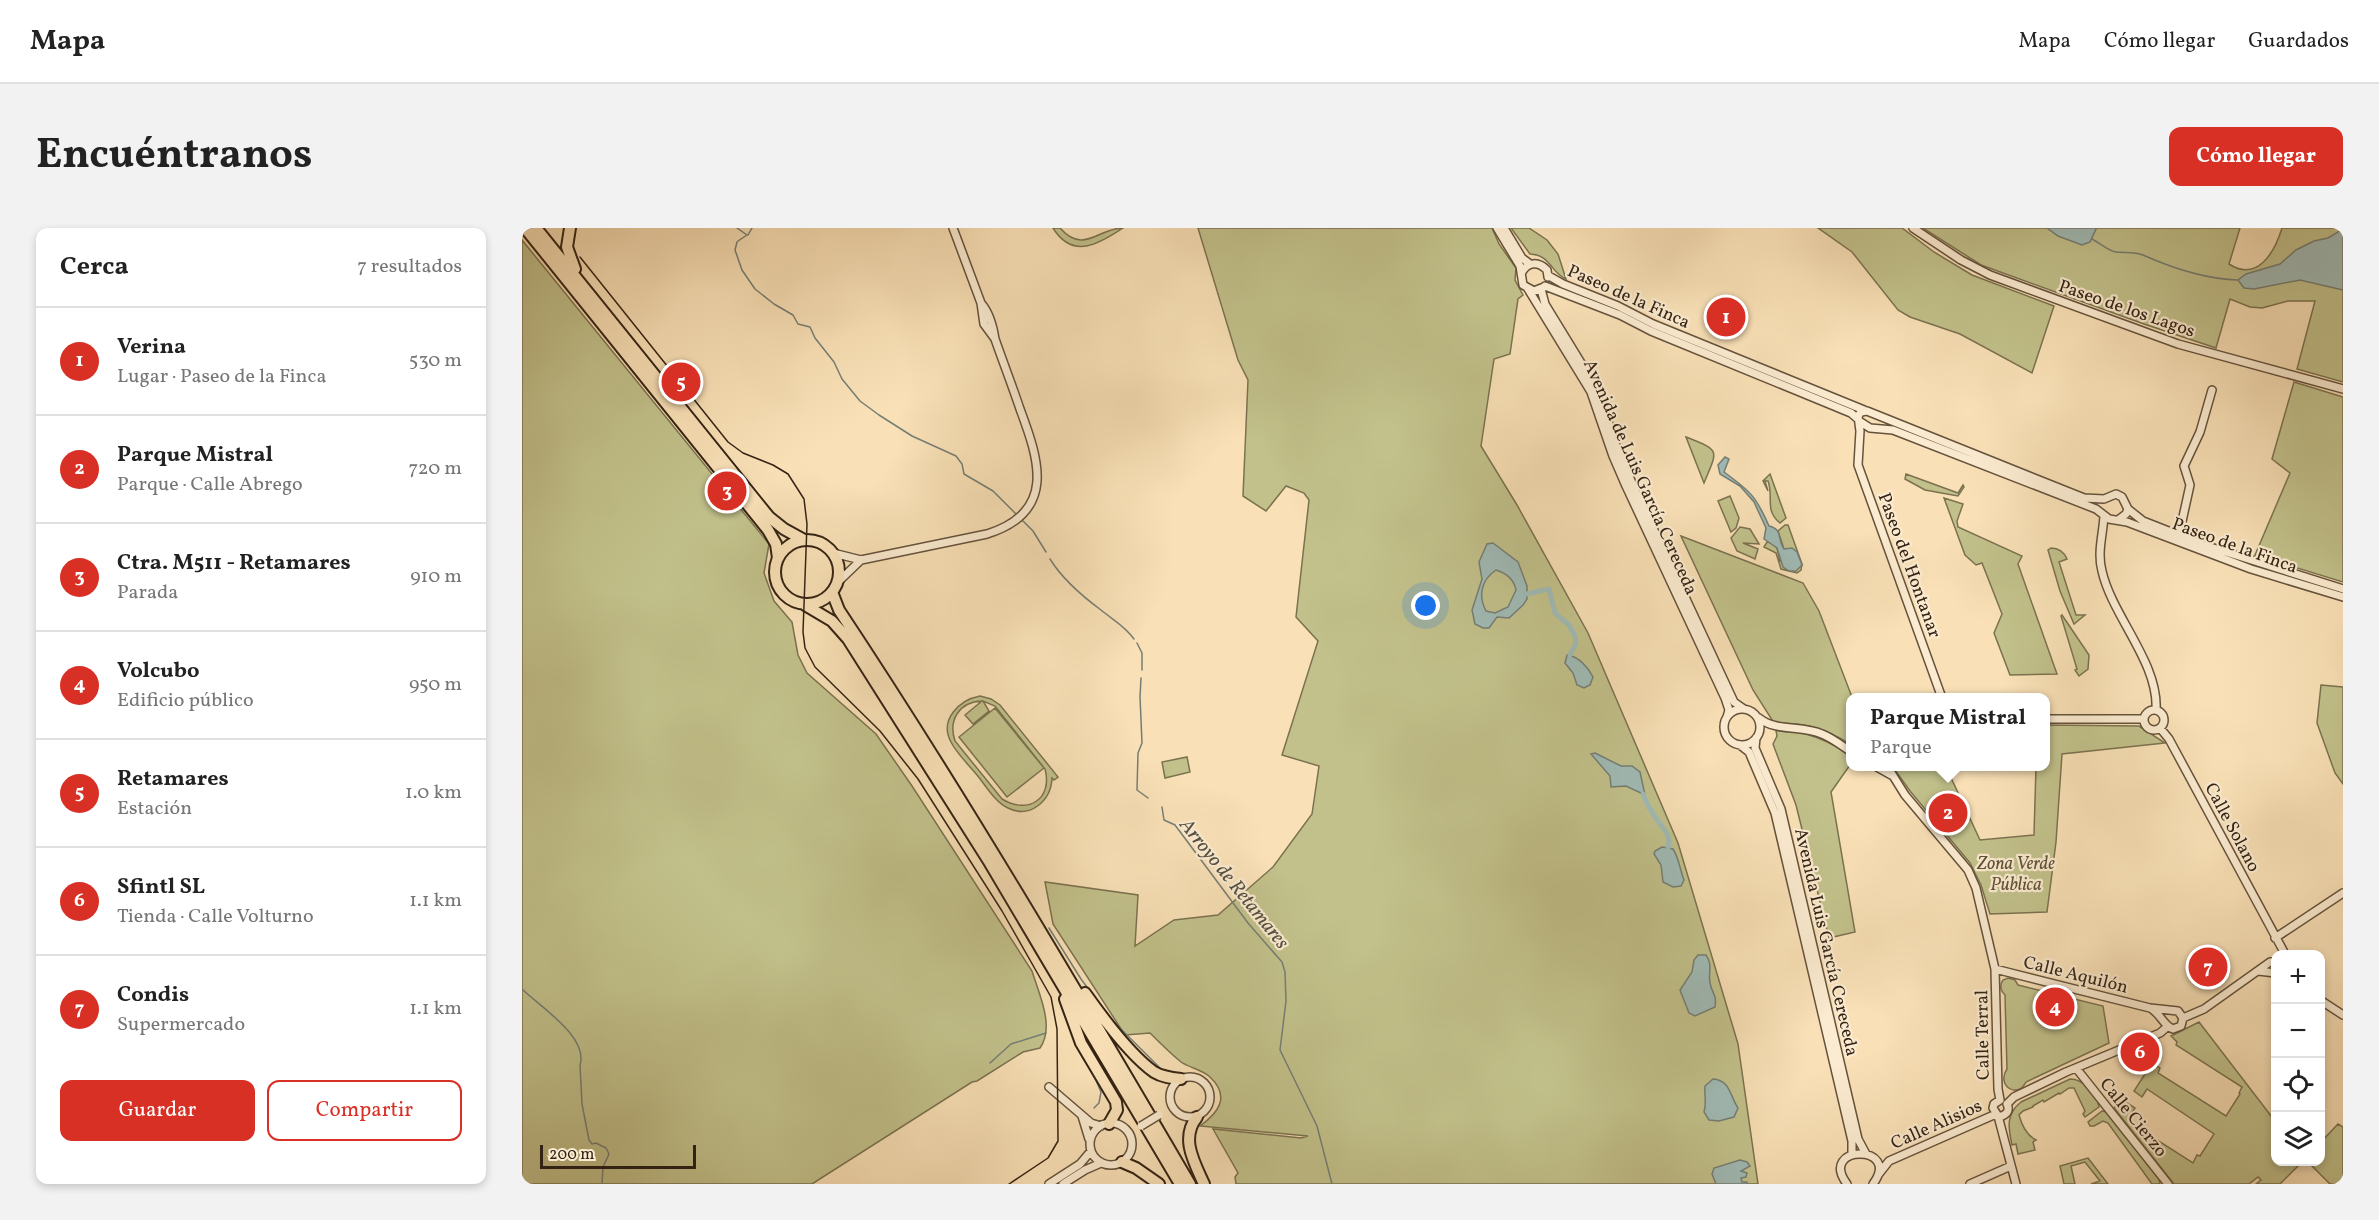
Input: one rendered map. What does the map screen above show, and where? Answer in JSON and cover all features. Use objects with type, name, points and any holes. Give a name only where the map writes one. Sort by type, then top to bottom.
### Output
[{"type":"highway","points":[[525,228],[768,530],[776,544],[778,558]]},
{"type":"highway","points":[[536,228],[769,517],[784,529],[804,540],[820,543],[833,553],[838,567],[835,587],[839,609],[1041,928],[1190,1184]]},
{"type":"highway","points":[[570,228],[567,248],[569,258],[581,276],[582,283]]},
{"type":"highway","points":[[804,540],[788,545],[778,558],[774,573],[779,589],[790,600],[806,605],[832,621],[848,639],[988,860],[1180,1184]]},
{"type":"highway","points":[[806,605],[820,602],[835,587]]},
{"type":"highway","points":[[1041,928],[1081,987],[1128,1046],[1155,1072],[1168,1078],[1181,1079]]},
{"type":"highway","points":[[1052,969],[1081,1043],[1115,1098],[1117,1110],[1105,1125]]},
{"type":"highway","points":[[1197,1117],[1189,1129],[1188,1140],[1204,1184]]},
{"type":"highway","points":[[1122,1162],[1150,1176],[1159,1184]]},
{"type":"street","points":[[833,553],[861,560],[987,534],[999,530],[1018,517],[1033,498],[1038,483],[1038,462],[1034,446],[994,339],[984,324],[981,303],[953,228]]},
{"type":"street","points":[[1497,228],[1522,272]]},
{"type":"street","points":[[1504,228],[1522,258],[1530,264],[1542,265],[1549,276],[1543,288],[1528,289],[1521,279],[1522,272],[1530,264]]},
{"type":"street","name":"Paseo de los Lagos","points":[[1913,228],[1960,260],[1990,275],[2162,339],[2343,389]]},
{"type":"street","name":"Paseo de la Finca","points":[[1549,276],[1653,324],[1882,418]]},
{"type":"street","name":"Paseo de la Finca","points":[[1543,288],[1620,315],[1651,331],[1851,413],[1865,426],[1877,428]]},
{"type":"street","name":"Avenida de Luis García Cereceda","points":[[1543,288],[1545,304],[1597,389],[1619,454],[1734,702],[1744,709]]},
{"type":"street","name":"Avenida de Luis García Cereceda","points":[[1528,289],[1591,392],[1626,486],[1725,698],[1729,710],[1727,717]]},
{"type":"street","name":"Paseo de la Finca","points":[[2178,535],[2190,485],[2184,466],[2200,432],[2212,390]]},
{"type":"street","points":[[1859,420],[1859,414],[1864,410]]},
{"type":"street","points":[[1860,441],[1883,423],[1882,418],[2084,498],[2104,498],[2116,494],[2127,502],[2126,514],[2117,520],[2102,538]]},
{"type":"street","name":"Paseo del Hontanar","points":[[1859,420],[1858,465],[1940,693]]},
{"type":"street","points":[[1877,428],[1893,430],[1922,440],[2096,509],[2117,520]]},
{"type":"street","points":[[2104,498],[2101,508],[2103,514],[2100,554],[2104,581],[2142,657],[2156,698],[2156,710],[2164,718],[2160,728],[2151,729],[2144,719]]},
{"type":"street","name":"Paseo de la Finca","points":[[2127,509],[2143,521],[2178,535],[2250,561],[2343,589]]},
{"type":"street","name":"Paseo de la Finca","points":[[2117,520],[2240,565],[2343,597]]},
{"type":"street","points":[[835,587],[861,560]]},
{"type":"street","points":[[1772,727],[1751,711],[1744,709],[1736,710],[1727,717],[1724,724],[1726,735],[1733,743],[1740,745],[1748,744],[1772,727],[1799,727],[1823,734],[1846,748]]},
{"type":"street","points":[[2144,719],[2148,712],[2156,710]]},
{"type":"street","points":[[1757,716],[1760,727],[1757,736]]},
{"type":"street","points":[[2050,719],[2144,719]]},
{"type":"street","name":"Calle Solano","points":[[2160,728],[2169,739],[2282,950]]},
{"type":"street","name":"Avenida Luis García Cereceda","points":[[1757,736],[1755,748],[1781,809],[1858,1139],[1878,1167],[1875,1181]]},
{"type":"street","name":"Avenida Luis García Cereceda","points":[[1740,745],[1749,752],[1775,813],[1852,1141],[1852,1155]]},
{"type":"street","points":[[1884,771],[1891,775]]},
{"type":"street","points":[[1889,771],[1891,775]]},
{"type":"street","name":"Calle Terral","points":[[1891,775],[1971,877],[1983,912],[1995,969],[1998,1089],[2004,1102]]},
{"type":"street","points":[[2276,940],[2343,893]]},
{"type":"street","name":"Calle Solano","points":[[2276,940],[2277,950]]},
{"type":"street","points":[[2183,1018],[2204,1010],[2271,962]]},
{"type":"street","name":"Calle Aquilón","points":[[1995,969],[2150,1008],[2172,1011]]},
{"type":"street","points":[[2258,971],[2271,972]]},
{"type":"street","points":[[2325,1003],[2343,1015]]},
{"type":"street","name":"Calle Aquilón","points":[[2150,1008],[2160,1015],[2166,1025]]},
{"type":"street","points":[[2016,1184],[2000,1115],[1993,1106],[2160,1033],[2166,1025],[2165,1017],[2172,1011],[2178,1011],[2183,1018],[2183,1024],[2173,1029],[2166,1025]]},
{"type":"street","name":"Calle Cierzo","points":[[2076,1068],[2168,1184]]},
{"type":"street","points":[[1197,1078],[1210,1091],[1209,1105],[1205,1112],[1197,1117],[1185,1117],[1176,1111],[1171,1103],[1172,1089],[1181,1079],[1197,1078]]},
{"type":"street","points":[[1049,1087],[1091,1123],[1123,1127],[1141,1126]]},
{"type":"street","points":[[2000,1115],[2008,1109],[2004,1102]]},
{"type":"street","points":[[1064,1184],[1085,1170],[1101,1163],[1112,1165],[1122,1162],[1130,1152],[1131,1140],[1141,1126],[1159,1115],[1171,1103]]},
{"type":"street","points":[[1159,1115],[1176,1111]]},
{"type":"street","name":"Calle Alisios","points":[[1852,1155],[1889,1161],[2000,1115]]},
{"type":"street","points":[[1082,1116],[1091,1151],[1101,1163]]},
{"type":"street","points":[[1090,1140],[1094,1132],[1105,1125]]},
{"type":"street","points":[[1123,1127],[1131,1140]]},
{"type":"street","points":[[1049,1184],[1080,1164],[1091,1151]]},
{"type":"street","points":[[1847,1184],[1842,1170],[1844,1163],[1852,1155]]},
{"type":"street","name":"Calle Alisios","points":[[1875,1181],[1889,1161]]},
{"type":"street","points":[[1970,1184],[2012,1166]]},
{"type":"green space","points":[[1053,228],[1060,228],[1069,236],[1084,240],[1123,228],[1096,243],[1078,246],[1069,244]]},
{"type":"green space","points":[[1198,228],[1492,228],[1499,244],[1516,268],[1515,280],[1523,295],[1518,299],[1510,354],[1494,359],[1481,446],[1517,505],[1588,633],[1678,843],[1738,1044],[1758,1184],[1236,1184],[1235,1177],[1238,1173],[1213,1129],[1301,1138],[1308,1136],[1200,1126],[1212,1116],[1220,1104],[1220,1091],[1216,1084],[1207,1075],[1181,1062],[1150,1033],[1125,1035],[1053,924],[1045,882],[1138,895],[1135,946],[1174,920],[1218,915],[1273,867],[1312,814],[1319,766],[1282,755],[1318,641],[1296,617],[1309,500],[1304,493],[1286,486],[1266,511],[1243,496],[1248,380],[1238,360]]},
{"type":"green space","points":[[1511,228],[1529,228],[1547,240],[1558,254],[1566,279],[1542,257],[1530,254]]},
{"type":"green space","points":[[1818,228],[1902,228],[1934,252],[1972,275],[2054,306],[2032,373],[1960,334],[1910,317],[1898,310],[1852,252]]},
{"type":"green space","points":[[1923,228],[2240,228],[2229,264],[2239,269],[2249,270],[2264,262],[2270,255],[2282,228],[2343,228],[2343,382],[2297,369],[2315,301],[2288,301],[2262,308],[2250,307],[2230,299],[2216,348],[1981,265]]},
{"type":"green space","points":[[522,240],[769,544],[764,573],[774,601],[792,622],[798,655],[807,673],[876,734],[1032,971],[1042,1000],[1046,1030],[1040,1048],[1023,1052],[972,1082],[812,1184],[522,1184]]},
{"type":"green space","points":[[2294,382],[2343,397],[2343,582],[2255,555],[2290,473],[2272,459]]},
{"type":"green space","points":[[1686,437],[1706,445],[1713,453],[1714,457],[1704,483]]},
{"type":"green space","points":[[1770,474],[1786,518],[1780,523],[1772,513],[1768,481],[1765,481],[1768,491],[1763,481]]},
{"type":"green space","points":[[1906,474],[1958,493],[1963,485],[1964,487],[1958,496],[1925,490],[1905,479]]},
{"type":"green space","points":[[1730,496],[1739,518],[1736,528],[1731,532],[1718,501]]},
{"type":"green space","points":[[1944,498],[1963,504],[1957,521],[1958,527],[2022,556],[2018,564],[2057,674],[2010,675],[1994,633],[2002,614],[1982,563],[1976,565],[1965,555]]},
{"type":"green space","points":[[1788,525],[1802,565],[1797,552],[1784,549],[1778,531]]},
{"type":"green space","points":[[1740,527],[1750,529],[1759,544],[1743,543],[1758,549],[1755,559],[1737,551],[1731,538]]},
{"type":"green space","points":[[1681,536],[1803,583],[1819,611],[1850,693],[1846,693],[1846,742],[1814,727],[1774,723],[1753,690]]},
{"type":"green space","points":[[1767,542],[1773,543],[1777,548],[1780,561],[1802,565],[1801,570],[1797,573],[1781,569],[1776,553],[1764,547]]},
{"type":"green space","points":[[2051,548],[2060,551],[2067,559],[2059,562],[2076,615],[2085,615],[2074,624],[2060,591],[2048,550]]},
{"type":"green space","points":[[2062,615],[2089,655],[2088,669],[2079,676],[2075,670],[2077,669]]},
{"type":"green space","points":[[2321,685],[2343,687],[2343,784],[2335,773],[2317,723]]},
{"type":"green space","points":[[980,696],[1000,705],[1058,777],[1054,780],[1052,778],[1048,794],[1038,806],[1016,811],[1003,805],[951,742],[948,734],[949,719],[958,707]],"holes":[[[982,701],[965,715],[973,724],[989,711],[983,701],[995,706],[1045,769],[1047,780],[1042,796],[1036,801],[1021,805],[1002,799],[955,741],[953,733],[954,719],[957,714],[967,705]]]},
{"type":"green space","points":[[995,708],[1044,768],[1007,797],[959,737]]},
{"type":"green space","name":"Zona Verde Pública","points":[[2050,725],[2139,726],[2165,743],[2062,754],[2056,842],[2047,912],[1990,914],[1981,885],[1970,863],[1896,771],[1948,771],[1980,840],[2034,835],[2036,771],[2050,771]]},
{"type":"green space","points":[[1776,731],[1802,733],[1834,745],[1846,752],[1846,771],[1831,792],[1855,932],[1829,938],[1796,805],[1773,744],[1777,736]]},
{"type":"green space","points":[[1187,757],[1190,772],[1165,778],[1162,762]]},
{"type":"green space","points":[[2008,978],[2015,980],[2018,985],[2103,1006],[2109,1043],[2026,1082],[2018,1090],[2009,1088],[2004,1080],[2007,1069],[2005,995],[2001,986],[2003,980]]},
{"type":"green space","points":[[2199,1022],[2271,1116],[2271,1166],[2298,1166],[2280,1184],[2256,1184],[2261,1180],[2258,1177],[2249,1184],[2174,1184],[2114,1108],[2121,1099],[2135,1108],[2129,1118],[2135,1126],[2193,1163],[2197,1155],[2200,1156],[2214,1134],[2147,1089],[2142,1097],[2134,1091],[2152,1063],[2160,1068],[2158,1073],[2226,1116],[2242,1087],[2176,1045],[2177,1042],[2171,1036]]},
{"type":"green space","points":[[2070,1079],[2089,1088],[2096,1097],[2099,1107],[2085,1117],[2083,1114],[2085,1111],[2074,1088],[2069,1088],[2023,1111],[2019,1115],[2030,1136],[2036,1140],[2033,1142],[2035,1150],[2018,1154],[2016,1144],[2012,1145],[2010,1132],[2009,1121],[2013,1111],[2021,1102]]},
{"type":"green space","points":[[2102,1111],[2107,1112],[2159,1179],[2160,1184],[2152,1184],[2108,1123],[2103,1121],[2090,1126],[2088,1122]]},
{"type":"green space","points":[[2338,1124],[2343,1127],[2343,1184],[2330,1184],[2312,1166],[2325,1166],[2325,1138]]},
{"type":"green space","points":[[2088,1158],[2108,1184],[2091,1184],[2100,1181],[2085,1162],[2071,1166],[2075,1184],[2064,1184],[2060,1166]]},
{"type":"water","points":[[2047,228],[2096,229],[2090,242],[2082,245],[2058,236]]},
{"type":"water","points":[[2343,229],[2343,290],[2300,280],[2254,289],[2244,288],[2238,280],[2246,274],[2280,264],[2296,250],[2314,241],[2328,238]]},
{"type":"water","points":[[1725,457],[1729,459],[1724,472],[1751,495],[1769,526],[1778,532],[1784,549],[1792,548],[1797,552],[1802,565],[1796,571],[1789,571],[1783,567],[1777,548],[1764,539],[1766,528],[1754,502],[1740,486],[1720,474],[1718,465]]},
{"type":"water","points":[[1493,543],[1518,562],[1527,586],[1527,599],[1509,618],[1497,617],[1489,628],[1483,628],[1475,624],[1472,610],[1482,579],[1479,562],[1487,544]],"holes":[[[1496,570],[1506,575],[1516,590],[1508,607],[1495,613],[1486,611],[1482,600],[1482,589],[1484,583]]]},
{"type":"water","points":[[1567,655],[1579,660],[1588,669],[1593,677],[1590,685],[1584,688],[1577,685],[1573,673],[1565,663]]},
{"type":"water","points":[[1595,753],[1621,766],[1632,766],[1640,772],[1645,795],[1626,786],[1611,787],[1610,776],[1591,754]]},
{"type":"water","points":[[1662,847],[1673,849],[1675,853],[1684,880],[1681,886],[1673,887],[1663,882],[1661,865],[1654,854]]},
{"type":"water","points":[[1698,955],[1706,955],[1710,965],[1710,983],[1715,997],[1715,1007],[1695,1016],[1689,1013],[1680,990],[1692,972],[1694,960]]},
{"type":"water","points":[[1713,1079],[1723,1082],[1729,1089],[1738,1108],[1734,1117],[1719,1121],[1709,1120],[1704,1112],[1705,1086]]},
{"type":"water","points":[[1740,1160],[1747,1162],[1750,1166],[1741,1171],[1747,1173],[1746,1177],[1741,1178],[1742,1182],[1747,1182],[1747,1184],[1716,1184],[1712,1174],[1714,1168]]},
{"type":"waterway","name":"Arroyo de Retamares","points":[[737,228],[747,235],[738,241]]},
{"type":"waterway","points":[[748,235],[752,228]]},
{"type":"waterway","points":[[2092,239],[2113,252],[2140,254],[2189,272],[2214,278],[2238,280]]},
{"type":"waterway","name":"Arroyo de Retamares","points":[[737,242],[735,250],[742,270],[755,289],[793,315],[798,324],[810,327],[815,338],[834,362],[842,379],[860,401],[912,436],[956,456],[962,464],[964,474],[993,491],[1017,515]]},
{"type":"waterway","name":"Arroyo de Retamares","points":[[1020,518],[1033,531],[1046,552]]},
{"type":"waterway","name":"Arroyo de Retamares","points":[[1050,559],[1073,587],[1123,627],[1134,639]]},
{"type":"waterway","points":[[1527,594],[1549,589],[1555,613],[1569,625],[1575,636],[1576,643],[1570,655]]},
{"type":"waterway","name":"Arroyo de Retamares","points":[[1137,643],[1142,653],[1142,670]]},
{"type":"waterway","name":"Arroyo de Retamares","points":[[1141,678],[1142,743],[1138,753],[1137,790],[1148,798]]},
{"type":"waterway","points":[[1643,794],[1667,833],[1668,848]]},
{"type":"waterway","name":"Arroyo de Retamares","points":[[1162,807],[1164,820],[1175,825],[1248,923],[1282,962],[1285,972],[1286,1001],[1280,1050],[1317,1126],[1332,1184]]},
{"type":"waterway","points":[[1049,928],[1081,979],[1109,1017],[1160,1068]]},
{"type":"waterway","points":[[522,989],[561,1023],[577,1044],[581,1054],[582,1104],[589,1140],[592,1144],[596,1143],[606,1148],[609,1154],[603,1167],[602,1184]]},
{"type":"waterway","points":[[990,1063],[1011,1044],[1046,1033]]},
{"type":"waterway","points":[[1091,1069],[1101,1092],[1099,1103],[1094,1108]]},
{"type":"tram line","points":[[580,257],[728,442],[743,453],[773,465],[788,474],[804,499],[807,524],[803,632],[805,648],[815,667],[880,731],[918,779],[1002,911],[1051,997],[1057,1029],[1058,1141],[1048,1158],[1009,1184]]},
{"type":"place","name":"Verina","points":[[1726,317]]},
{"type":"place","name":"Retamares","points":[[681,382]]},
{"type":"place","name":"Ctra. M511 - Retamares","points":[[727,491]]},
{"type":"place","name":"Parque Mistral","points":[[1948,813]]},
{"type":"place","name":"Condis","points":[[2208,967]]},
{"type":"place","name":"Volcubo","points":[[2055,1007]]},
{"type":"place","name":"Sfintl SL","points":[[2140,1052]]}]
